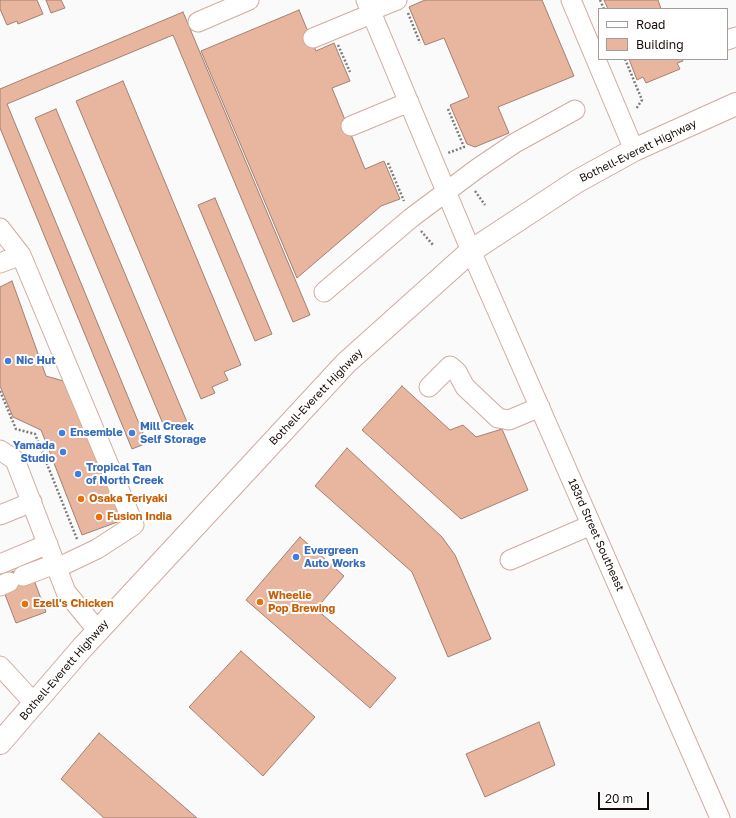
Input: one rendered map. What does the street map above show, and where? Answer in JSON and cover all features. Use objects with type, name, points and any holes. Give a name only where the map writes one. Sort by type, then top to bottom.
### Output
[{"type":"main road","name":"Bothell-Everett Highway","points":[[0,743],[98,631],[346,363],[471,252],[576,182],[634,150],[736,104]]},
{"type":"street","points":[[198,22],[249,0]]},
{"type":"street","points":[[313,38],[332,30],[369,8],[397,0]]},
{"type":"street","points":[[571,0],[634,150]]},
{"type":"street","name":"183rd Street Southeast","points":[[369,8],[471,252],[720,818]]},
{"type":"street","points":[[351,126],[408,102]]},
{"type":"street","points":[[324,292],[411,218],[446,192],[515,144],[575,110]]},
{"type":"street","points":[[0,228],[21,255],[134,526],[97,549],[11,582]]},
{"type":"street","points":[[0,263],[21,255]]},
{"type":"street","points":[[429,387],[450,366],[457,372],[465,387],[498,418],[509,420],[540,407]]},
{"type":"street","points":[[5,459],[32,502],[66,592],[98,631]]},
{"type":"street","points":[[0,516],[32,502]]},
{"type":"street","points":[[510,560],[591,524]]},
{"type":"street","points":[[0,564],[48,544]]},
{"type":"street","points":[[0,666],[34,703]]},
{"type":"path","points":[[332,30],[350,72]]},
{"type":"path","points":[[625,60],[642,100],[636,110],[638,114]]},
{"type":"path","points":[[0,391],[16,429],[35,434],[77,540]]},
{"type":"building","points":[[0,0],[37,0],[43,14],[18,24],[17,21],[7,25],[0,9]]},
{"type":"building","points":[[46,0],[61,0],[65,8],[51,13]]},
{"type":"building","points":[[425,0],[542,0],[574,76],[498,107],[509,133],[475,147],[467,144],[450,105],[469,97],[444,38],[425,45],[409,7]]},
{"type":"building","points":[[604,0],[658,0],[661,8],[608,8]]},
{"type":"building","points":[[299,10],[316,51],[334,43],[350,81],[332,88],[365,169],[384,161],[400,199],[381,206],[297,278],[201,51]]},
{"type":"building","points":[[183,12],[310,315],[293,322],[173,35],[7,104],[147,443],[132,449],[0,128],[0,89]]},
{"type":"building","points":[[629,60],[683,61],[677,63],[680,69],[646,83],[643,77],[637,80]]},
{"type":"building","points":[[123,81],[241,365],[224,372],[228,380],[212,387],[215,393],[201,399],[76,101]]},
{"type":"building","points":[[56,109],[187,422],[166,431],[35,118]]},
{"type":"building","points":[[215,198],[272,334],[255,341],[198,205]]},
{"type":"building","points":[[12,281],[46,376],[74,384],[123,520],[82,535],[41,430],[13,417],[0,386],[0,287]]},
{"type":"building","points":[[402,386],[450,430],[463,425],[476,437],[502,429],[528,490],[461,519],[362,430]]},
{"type":"building","points":[[347,448],[442,537],[455,555],[491,639],[448,657],[412,572],[315,486]]},
{"type":"building","points":[[300,537],[344,576],[316,609],[396,678],[370,708],[246,600]]},
{"type":"building","points":[[20,569],[34,580],[46,612],[16,623],[4,592],[6,574]]},
{"type":"building","points":[[241,651],[315,717],[263,776],[189,707]]},
{"type":"building","points":[[539,722],[555,765],[485,797],[466,754]]},
{"type":"building","points":[[99,733],[197,818],[104,818],[61,779]]},
{"type":"place","name":"Nic Hut","points":[[8,361]]},
{"type":"place","name":"Ensemble","points":[[62,433]]},
{"type":"place","name":"Mill Creek Self Storage","points":[[132,433]]},
{"type":"place","name":"Yamada Studio","points":[[63,452]]},
{"type":"place","name":"Tropical Tan of North Creek","points":[[78,474]]},
{"type":"place","name":"Osaka Teriyaki","points":[[81,499]]},
{"type":"place","name":"Fusion India","points":[[99,517]]},
{"type":"place","name":"Evergreen Auto Works","points":[[296,557]]},
{"type":"place","name":"Wheelie Pop Brewing","points":[[260,602]]},
{"type":"place","name":"Ezell's Chicken","points":[[25,604]]}]
